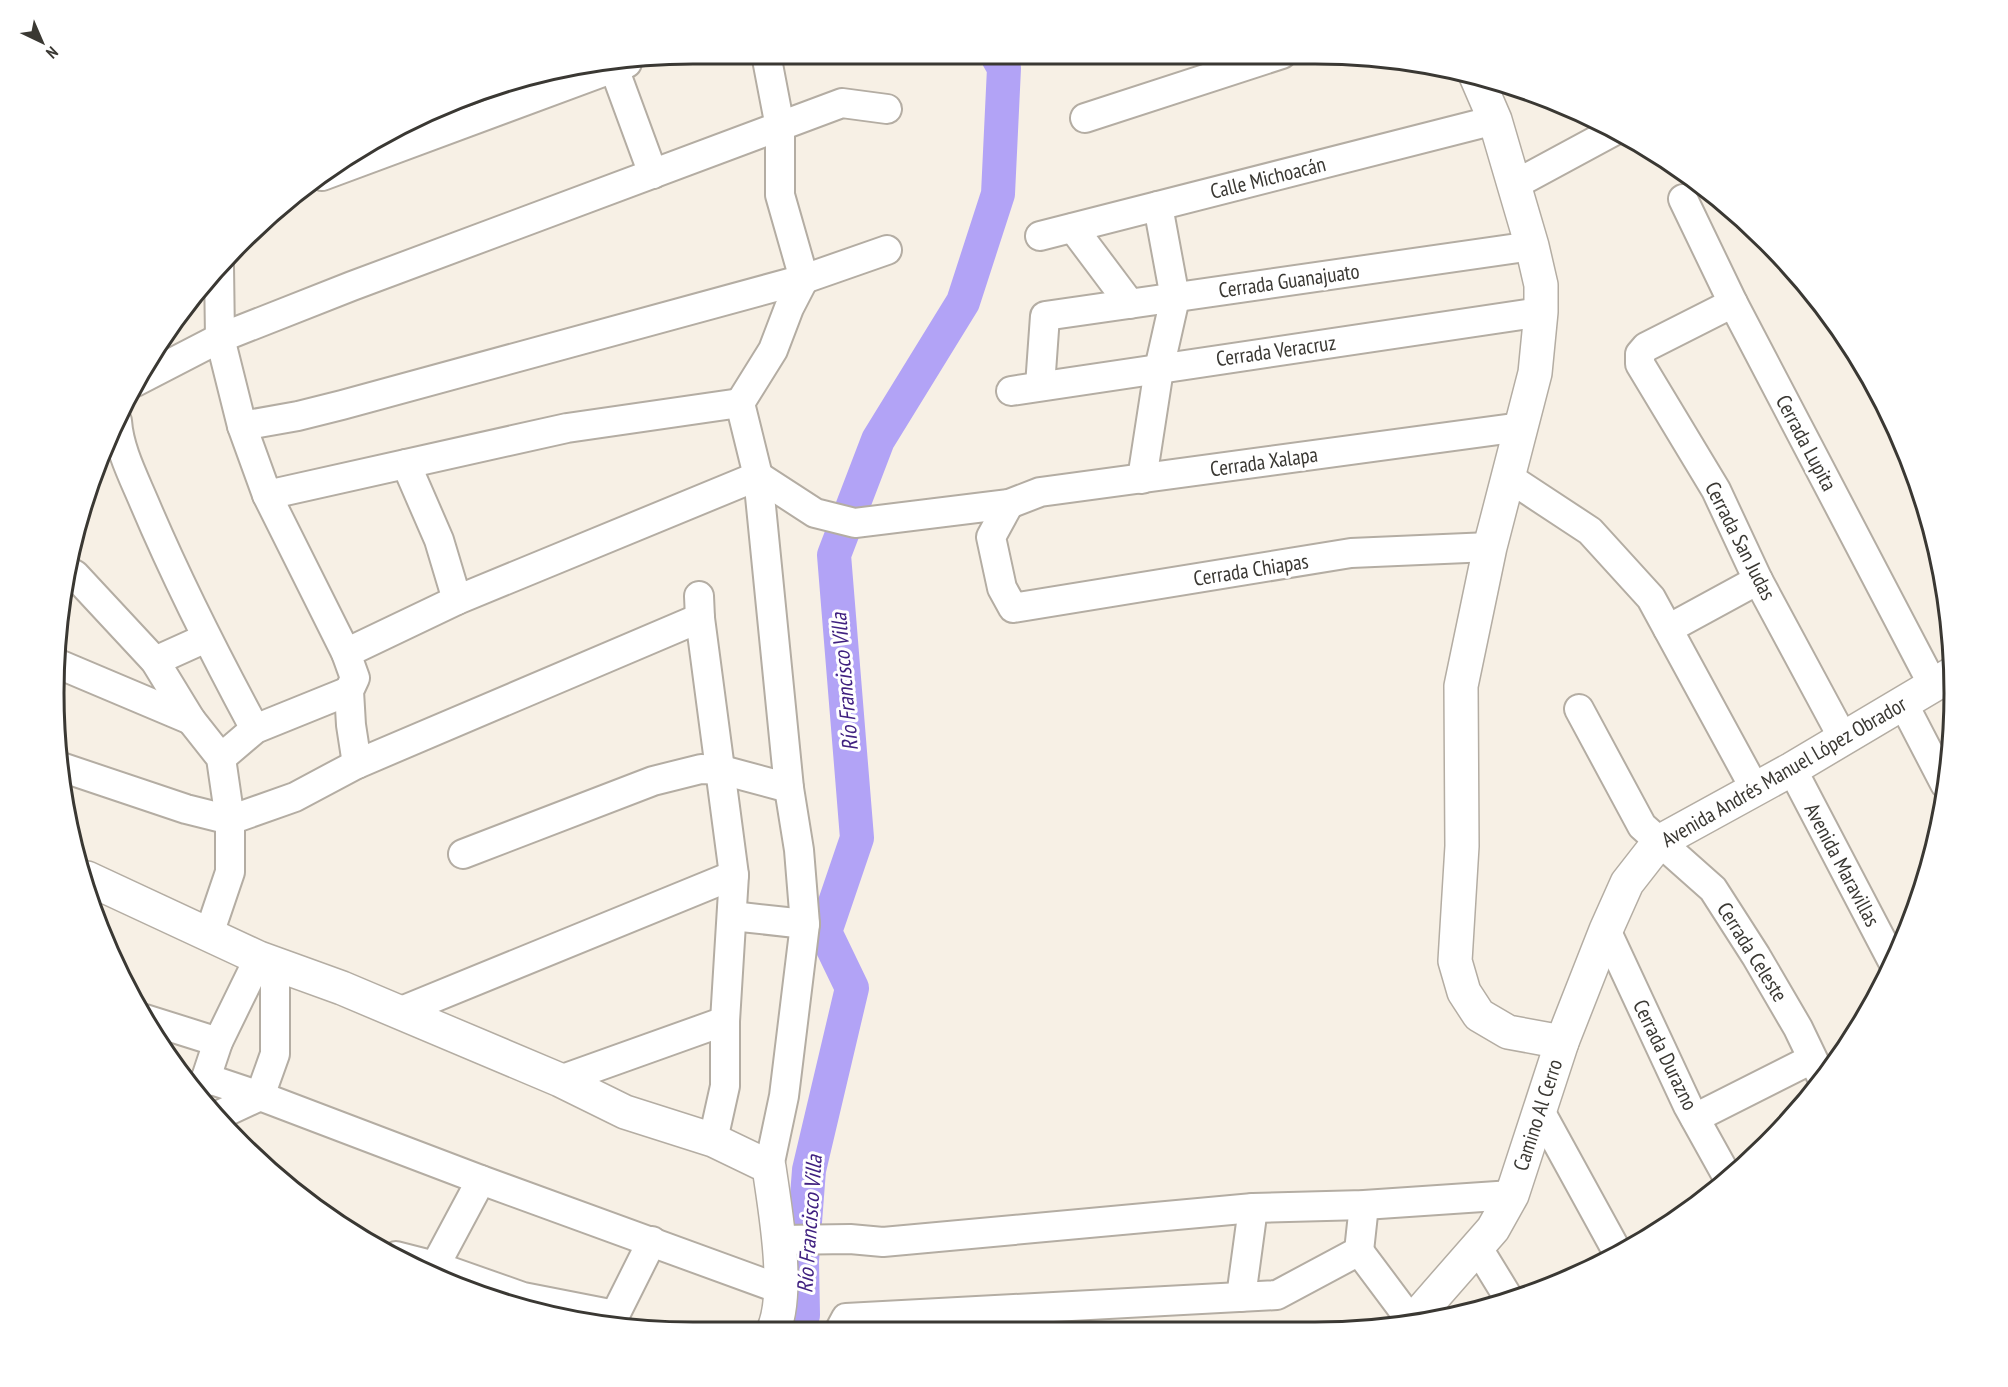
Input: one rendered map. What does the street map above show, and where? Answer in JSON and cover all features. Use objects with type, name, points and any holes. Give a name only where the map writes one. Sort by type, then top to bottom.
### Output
[{"type":"main road","points":[[1481,87],[1495,120],[1532,246],[1541,285],[1535,373],[1490,547],[1461,686],[1462,846],[1455,961],[1464,992],[1479,1015],[1508,1032],[1563,1042]]},
{"type":"main road","name":"Avenida Andrés Manuel López Obrador","points":[[1627,883],[1659,842],[1792,769],[1942,680]]},
{"type":"main road","points":[[93,881],[267,960],[342,988],[560,1080],[625,1112],[712,1140],[770,1167],[779,1240],[780,1289],[776,1322]]},
{"type":"main road","name":"Camino Al Cerro","points":[[1420,1313],[1493,1229],[1512,1195],[1563,1042],[1606,930],[1627,883]]},
{"type":"street","points":[[768,64],[780,127],[780,195],[804,279],[789,308],[773,350],[740,403],[758,476],[805,924],[784,1096],[770,1167]]},
{"type":"street","points":[[1085,118],[1251,64]]},
{"type":"street","points":[[622,69],[653,174]]},
{"type":"street","points":[[356,163],[604,71]]},
{"type":"street","points":[[153,373],[220,338],[352,286],[842,104],[887,109]]},
{"type":"street","name":"Calle Michoacán","points":[[1040,236],[1495,120]]},
{"type":"street","points":[[1514,185],[1605,136]]},
{"type":"street","name":"Cerrada Lupita","points":[[1683,200],[1733,303],[1942,680]]},
{"type":"street","points":[[1142,479],[1159,369],[1175,298],[1158,206]]},
{"type":"street","points":[[1073,228],[1130,304]]},
{"type":"street","name":"Cerrada Guanajuato","points":[[1040,386],[1046,316],[1532,246]]},
{"type":"street","points":[[242,426],[342,405],[804,279],[887,250]]},
{"type":"street","points":[[219,281],[220,338],[242,426],[267,495],[346,653],[355,678],[349,691],[357,764]]},
{"type":"street","name":"Cerrada San Judas","points":[[1733,303],[1646,347],[1640,354],[1640,364],[1716,490],[1758,580],[1843,738]]},
{"type":"street","name":"Cerrada Veracruz","points":[[1011,391],[1540,312]]},
{"type":"street","points":[[267,495],[567,428],[740,403]]},
{"type":"street","name":"Cerrada Xalapa","points":[[758,476],[815,513],[855,524],[1009,504],[1040,492],[1521,427]]},
{"type":"street","points":[[118,439],[155,529],[206,639],[255,729]]},
{"type":"street","points":[[406,464],[439,540],[457,600]]},
{"type":"street","points":[[346,653],[457,600],[758,476]]},
{"type":"street","points":[[1508,477],[1590,531],[1651,598],[1755,789]]},
{"type":"street","name":"Cerrada Chiapas","points":[[1009,504],[991,537],[1002,588],[1013,608],[1351,554],[1490,547]]},
{"type":"street","points":[[76,575],[155,661],[191,720],[221,758],[230,820],[230,872],[209,934]]},
{"type":"street","points":[[1668,629],[1758,580]]},
{"type":"street","points":[[69,770],[186,809],[230,820],[295,797],[357,764],[700,607],[735,875],[725,1021],[725,1086],[712,1140]]},
{"type":"street","points":[[155,661],[206,639]]},
{"type":"street","points":[[65,667],[191,720]]},
{"type":"street","points":[[221,758],[255,729],[349,691]]},
{"type":"street","points":[[1903,703],[1938,771]]},
{"type":"street","name":"Cerrada Celeste","points":[[1579,709],[1642,826],[1713,889],[1798,1028],[1817,1069]]},
{"type":"street","points":[[463,854],[653,781],[701,769],[722,770],[789,788]]},
{"type":"street","name":"Avenida Maravillas","points":[[1792,769],[1888,952]]},
{"type":"street","points":[[399,1012],[735,875]]},
{"type":"street","points":[[732,916],[805,924]]},
{"type":"street","name":"Cerrada Durazno","points":[[1606,930],[1695,1118],[1724,1170]]},
{"type":"street","points":[[201,1085],[218,1042],[267,960]]},
{"type":"street","points":[[225,1112],[261,1096],[275,1054],[267,960]]},
{"type":"street","points":[[560,1080],[725,1021]]},
{"type":"street","points":[[159,1023],[218,1042]]},
{"type":"street","points":[[1695,1118],[1817,1069]]},
{"type":"street","points":[[202,1085],[261,1096],[481,1180],[780,1289]]},
{"type":"street","points":[[1540,1111],[1614,1246]]},
{"type":"street","points":[[435,1266],[481,1180]]},
{"type":"street","points":[[779,1240],[850,1239],[884,1242],[1253,1208],[1364,1205],[1512,1195]]},
{"type":"street","points":[[1364,1205],[1359,1251],[1406,1315]]},
{"type":"street","points":[[1241,1297],[1253,1208]]},
{"type":"street","points":[[612,1317],[652,1241]]},
{"type":"street","points":[[1478,1248],[1505,1293]]},
{"type":"street","points":[[844,1322],[846,1318],[1276,1295],[1359,1251]]},
{"type":"street","points":[[431,1265],[523,1297],[576,1311]]},
{"type":"waterway","name":"Río Francisco Villa","points":[[801,1322],[803,1315],[802,1261],[809,1170],[852,988],[825,932],[857,838],[834,555],[878,440],[963,302],[998,194],[1004,68],[1002,64]]}]
